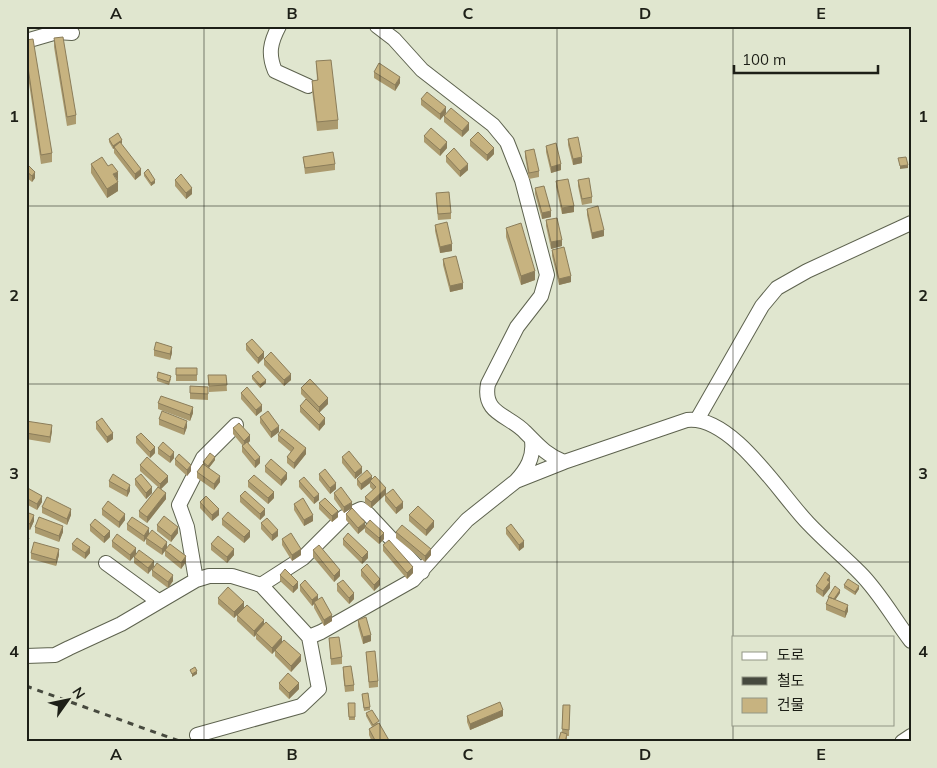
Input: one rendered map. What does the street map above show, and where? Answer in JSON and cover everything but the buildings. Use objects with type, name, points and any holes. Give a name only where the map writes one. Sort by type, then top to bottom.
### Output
[{"type":"street","points":[[279,26],[271,40],[269,52],[275,71],[308,86]]},
{"type":"street","points":[[377,26],[394,39],[422,70],[493,125],[510,148],[522,180],[547,276],[541,296],[517,327],[488,384],[486,393],[495,411],[525,431],[532,441],[550,456],[564,462]]},
{"type":"street","points":[[26,41],[57,32],[72,33]]},
{"type":"street","points":[[698,418],[762,306],[777,288],[807,271],[911,223]]},
{"type":"street","points":[[516,481],[675,423],[698,418],[722,431],[752,457],[808,524],[871,586],[911,640]]},
{"type":"street","points":[[196,580],[187,528],[179,505],[203,458],[236,425]]},
{"type":"street","points":[[309,637],[406,584],[422,572],[467,520],[516,481],[524,472],[534,453],[532,441]]},
{"type":"street","points":[[261,585],[302,558],[344,517],[361,509],[368,514],[422,572]]},
{"type":"street","points":[[106,563],[158,601]]},
{"type":"street","points":[[26,656],[55,655],[121,624],[196,580],[209,576],[232,576],[261,585],[309,637],[319,689],[302,706],[198,735]]},
{"type":"street","points":[[902,742],[911,736]]},
{"type":"railway","points":[[26,686],[182,742]]}]
